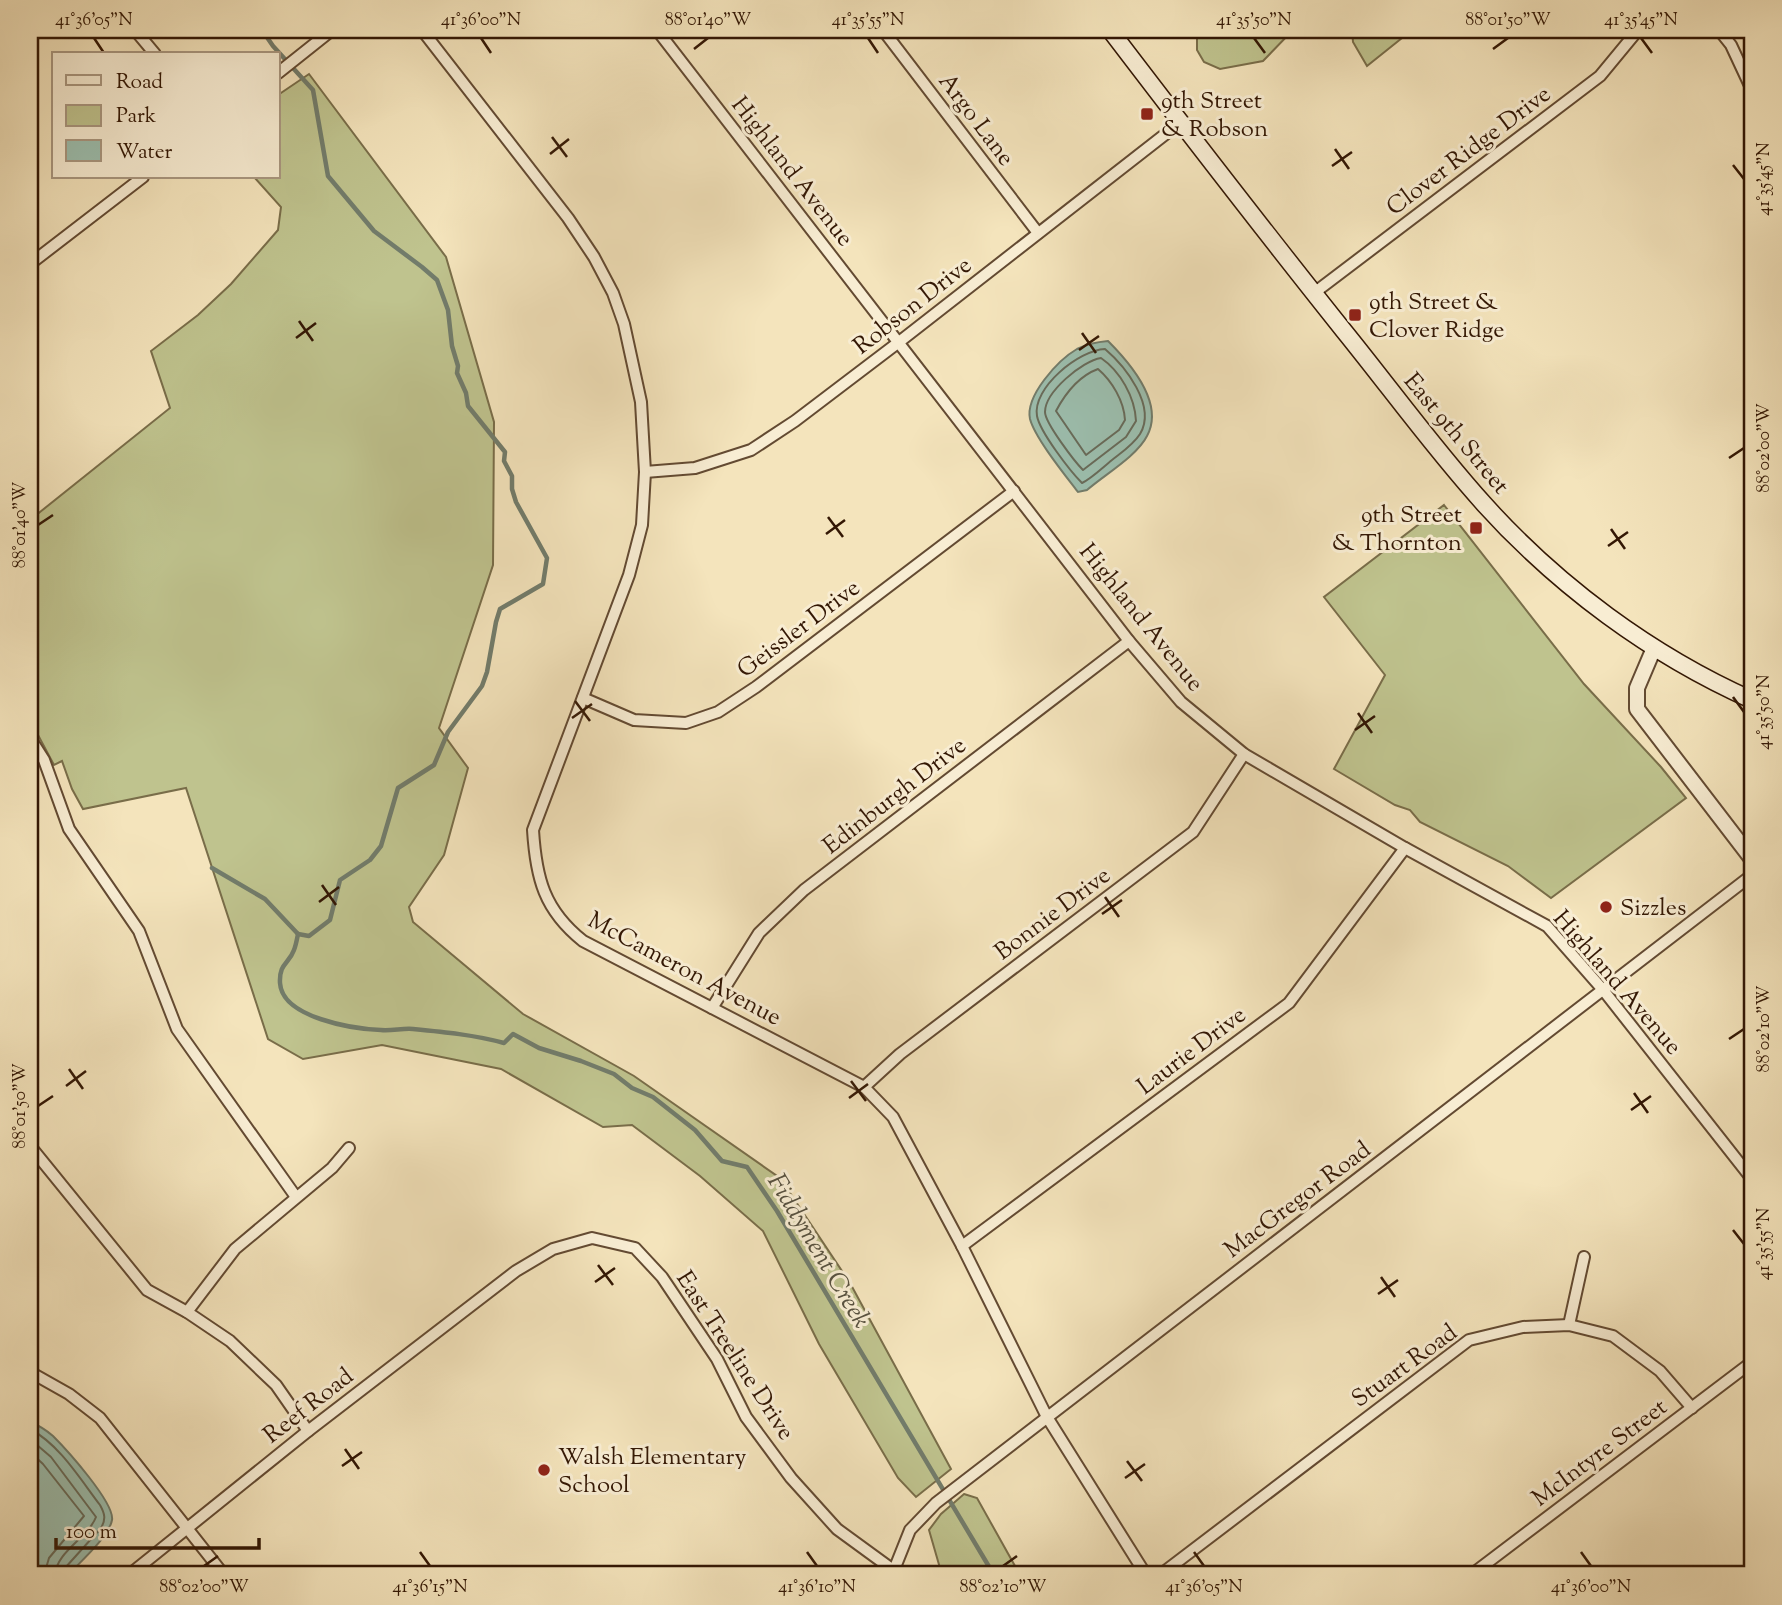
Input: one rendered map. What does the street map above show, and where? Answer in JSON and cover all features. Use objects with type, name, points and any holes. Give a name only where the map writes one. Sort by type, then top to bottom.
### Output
[{"type":"main road","name":"East 9th Street","points":[[1110,30],[1314,293],[1486,506],[1581,595],[1654,648],[1752,700]]},
{"type":"street","points":[[30,36],[37,30]]},
{"type":"street","points":[[135,30],[153,52]]},
{"type":"street","points":[[280,71],[332,30]]},
{"type":"street","name":"McCameron Avenue","points":[[422,30],[568,218],[594,257],[613,293],[624,324],[641,402],[645,472],[642,525],[629,575],[533,830],[535,859],[542,888],[555,913],[583,942],[864,1087],[893,1117],[962,1245],[1047,1416],[1146,1575]]},
{"type":"street","name":"Highland Avenue","points":[[657,30],[1129,641],[1181,702],[1244,754],[1405,848],[1548,926],[1604,991],[1752,1179]]},
{"type":"street","name":"Argo Lane","points":[[883,30],[1038,233]]},
{"type":"street","name":"Clover Ridge Drive","points":[[1314,293],[1600,76],[1639,30]]},
{"type":"street","points":[[1718,30],[1731,45],[1752,90]]},
{"type":"street","name":"Robson Drive","points":[[645,472],[695,468],[751,450],[795,421],[899,342],[1181,122]]},
{"type":"street","points":[[30,264],[142,178]]},
{"type":"street","name":"Geissler Drive","points":[[583,698],[634,720],[686,723],[718,712],[756,687],[1014,491]]},
{"type":"street","name":"Edinburgh Drive","points":[[712,1008],[759,933],[804,890],[1129,641]]},
{"type":"street","points":[[1654,648],[1637,688],[1637,709],[1752,859]]},
{"type":"street","points":[[30,738],[44,760],[69,829],[139,930],[177,1029],[296,1197]]},
{"type":"street","name":"Bonnie Drive","points":[[864,1087],[900,1054],[1193,832],[1244,754]]},
{"type":"street","name":"Laurie Drive","points":[[962,1245],[1289,1003],[1405,848]]},
{"type":"street","name":"MacGregor Road","points":[[895,1573],[910,1530],[936,1503],[1752,875]]},
{"type":"street","points":[[30,1146],[147,1290],[187,1312],[230,1341],[276,1385],[308,1431]]},
{"type":"street","points":[[187,1312],[235,1249],[332,1168],[349,1148]]},
{"type":"street","name":"East Treeline Drive","points":[[516,1270],[553,1248],[592,1238],[635,1248],[662,1277],[717,1359],[746,1417],[791,1478],[837,1529],[895,1573]]},
{"type":"street","points":[[1569,1325],[1584,1257]]},
{"type":"street","name":"Reef Road","points":[[129,1575],[308,1431],[516,1270]]},
{"type":"street","name":"Stuart Road","points":[[1160,1575],[1469,1340],[1523,1327],[1569,1325],[1613,1336],[1660,1371],[1692,1408]]},
{"type":"street","name":"McIntyre Street","points":[[1471,1575],[1752,1362]]},
{"type":"street","points":[[30,1372],[69,1394],[100,1418],[224,1575]]},
{"type":"green space","points":[[1197,30],[1293,30],[1263,61],[1220,69],[1204,62],[1197,50]]},
{"type":"green space","points":[[1352,30],[1412,30],[1367,66],[1353,42]]},
{"type":"green space","points":[[309,74],[446,257],[494,422],[493,565],[439,728],[468,768],[444,855],[409,907],[413,922],[523,1014],[634,1076],[780,1178],[850,1283],[951,1469],[916,1497],[898,1478],[819,1344],[763,1231],[700,1176],[632,1125],[603,1127],[501,1069],[382,1045],[303,1059],[268,1039],[186,788],[83,809],[62,761],[54,765],[30,720],[30,520],[170,408],[151,351],[198,315],[231,284],[278,230],[281,207],[255,178],[280,178],[280,94]]},
{"type":"green space","points":[[1444,505],[1584,684],[1686,798],[1551,898],[1508,866],[1420,822],[1410,810],[1395,805],[1334,769],[1385,675],[1324,597]]},
{"type":"green space","points":[[964,1494],[977,1498],[1020,1575],[942,1575],[929,1530],[941,1514]]},
{"type":"water","points":[[1108,341],[1126,360],[1142,384],[1152,410],[1151,423],[1147,436],[1136,451],[1087,490],[1078,492],[1038,436],[1030,419],[1030,410],[1044,380],[1061,361],[1081,347]]},
{"type":"water","points":[[30,1422],[50,1434],[68,1452],[98,1489],[111,1512],[112,1520],[106,1534],[68,1575],[30,1575]]},
{"type":"waterway","name":"Fiddyment Creek","points":[[262,30],[278,52]]},
{"type":"waterway","name":"Fiddyment Creek","points":[[280,54],[313,90],[328,176],[374,231],[437,280],[448,310],[457,373],[466,393],[468,406],[505,452],[504,461],[512,476],[516,502],[547,558],[543,584],[500,609],[482,686],[448,732],[434,765],[398,788],[381,846],[370,860],[340,880],[330,920],[309,936],[298,934]]},
{"type":"waterway","points":[[212,868],[265,899],[298,934]]},
{"type":"waterway","name":"Fiddyment Creek","points":[[298,934],[292,955],[281,971],[280,983],[284,995],[306,1013],[354,1027],[436,1031],[504,1043],[513,1034],[539,1048],[614,1074],[632,1088],[653,1097],[695,1130],[722,1161],[747,1167],[777,1211],[994,1575]]},
{"type":"place","name":"9th Street & Robson","points":[[1147,114]]},
{"type":"place","name":"9th Street & Clover Ridge","points":[[1355,315]]},
{"type":"place","name":"9th Street & Thornton","points":[[1476,528]]},
{"type":"place","name":"Sizzles","points":[[1606,907]]},
{"type":"place","name":"Walsh Elementary School","points":[[544,1470]]}]
